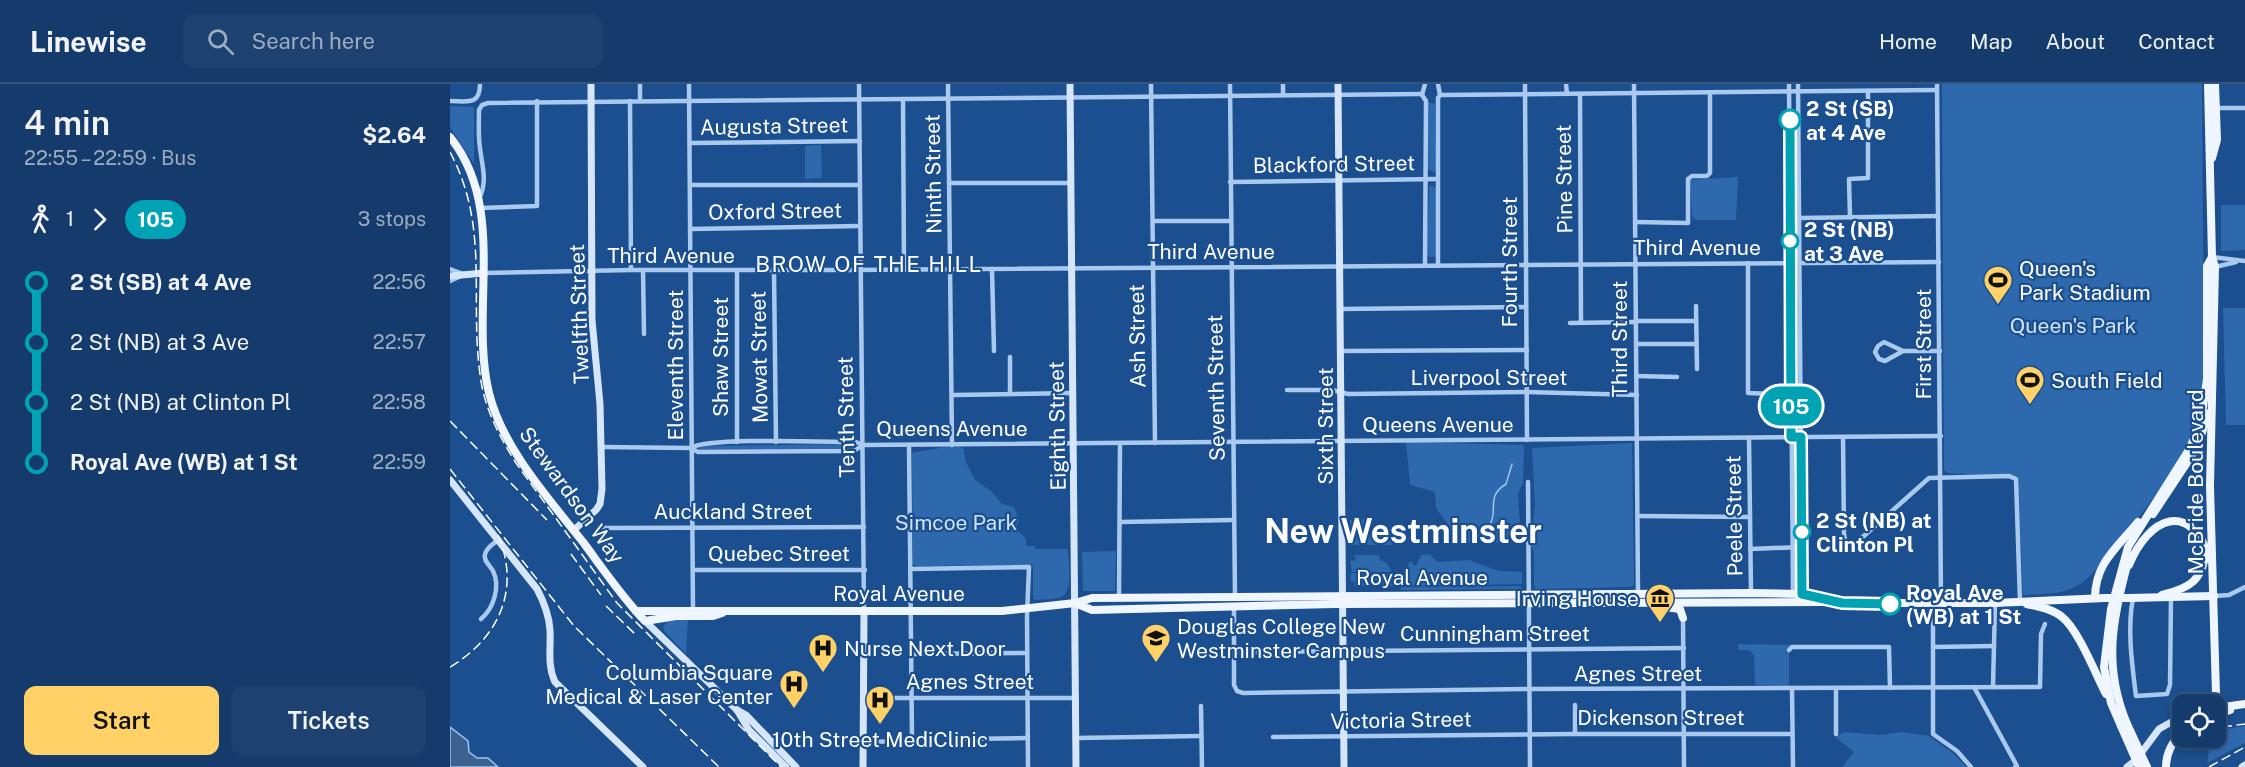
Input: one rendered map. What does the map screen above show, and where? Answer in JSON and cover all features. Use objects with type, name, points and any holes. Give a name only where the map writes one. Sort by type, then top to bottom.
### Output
[{"type":"main road","name":"McBride Boulevard","points":[[2208,84],[2212,257],[2215,267],[2210,486],[2216,694]]},
{"type":"main road","points":[[2211,165],[2217,140],[2215,84]]},
{"type":"main road","name":"Stewardson Way","points":[[450,137],[469,169],[479,199],[484,273],[485,368],[489,394],[497,417],[521,459],[645,621]]},
{"type":"main road","name":"McBride Boulevard","points":[[2157,498],[2193,441],[2205,403],[2207,266],[2212,257]]},
{"type":"main road","points":[[2139,767],[2118,702],[2111,659],[2117,610],[2131,552],[2200,440],[2208,420],[2212,396]]},
{"type":"main road","points":[[2096,598],[2097,578],[2102,565],[2157,498]]},
{"type":"main road","points":[[2111,703],[2104,667],[2110,609],[2128,547],[2157,498]]},
{"type":"main road","points":[[2125,575],[2138,546],[2148,532],[2161,523],[2175,521],[2189,526],[2199,535],[2206,547],[2214,572]]},
{"type":"main road","points":[[2151,597],[2181,589],[2193,582],[2202,569],[2206,547]]},
{"type":"main road","name":"Royal Avenue","points":[[1638,598],[1751,593],[1793,597]]},
{"type":"main road","name":"Royal Avenue","points":[[1075,603],[1092,610],[1234,602],[1342,600],[1802,597],[1842,603],[1937,603],[1994,606],[2020,602],[2096,598],[2214,596]]},
{"type":"main road","name":"Royal Avenue","points":[[636,611],[693,610],[723,613],[1002,611],[1075,603],[1092,598],[1234,602]]},
{"type":"main road","points":[[1638,598],[1647,605],[1679,608],[1683,618]]},
{"type":"main road","points":[[2020,602],[2048,609],[2062,616],[2078,639],[2147,767]]},
{"type":"main road","name":"Royal Avenue","points":[[645,621],[676,616],[713,616],[723,613]]},
{"type":"main road","points":[[2226,709],[2245,704]]},
{"type":"main road","points":[[2166,767],[2166,759],[2172,744]]},
{"type":"street","points":[[450,101],[471,101],[480,94],[480,84]]},
{"type":"street","name":"Twelfth Street","points":[[574,531],[593,514],[600,504],[602,489],[602,447],[593,331],[591,84]]},
{"type":"street","points":[[640,84],[640,101]]},
{"type":"street","name":"Eleventh Street","points":[[689,84],[693,610]]},
{"type":"street","name":"Tenth Street","points":[[859,84],[865,767]]},
{"type":"street","name":"Ninth Street","points":[[948,84],[952,445]]},
{"type":"street","name":"Eighth Street","points":[[1070,84],[1076,767]]},
{"type":"street","name":"Ash Street","points":[[1151,84],[1155,443]]},
{"type":"street","name":"Seventh Street","points":[[1230,84],[1227,96],[1230,182],[1234,685],[1237,692]]},
{"type":"street","points":[[1283,84],[1283,95]]},
{"type":"street","name":"Sixth Street","points":[[1338,84],[1344,767]]},
{"type":"street","name":"Fourth Street","points":[[1525,84],[1527,440]]},
{"type":"street","points":[[1566,84],[1567,94]]},
{"type":"street","name":"Third Street","points":[[1634,84],[1638,598]]},
{"type":"street","points":[[1789,84],[1793,597]]},
{"type":"street","points":[[1798,84],[1802,597]]},
{"type":"street","name":"First Street","points":[[1937,84],[1941,436],[1937,603],[1933,647],[1933,734],[1957,751],[1971,767]]},
{"type":"street","points":[[479,199],[485,188],[483,158],[480,150],[479,110],[482,105],[488,103],[1338,95],[1425,91],[1580,94],[1937,90]]},
{"type":"street","points":[[1425,91],[1438,92]]},
{"type":"street","points":[[1425,91],[1425,266]]},
{"type":"street","points":[[1850,217],[1849,179],[1868,178],[1868,91]]},
{"type":"street","points":[[1438,92],[1438,266]]},
{"type":"street","points":[[1635,222],[1688,223],[1688,179],[1707,176],[1710,173],[1710,93]]},
{"type":"street","name":"Pine Street","points":[[1580,94],[1581,322]]},
{"type":"street","points":[[903,99],[904,270]]},
{"type":"street","points":[[480,208],[537,206],[537,101]]},
{"type":"street","points":[[630,101],[631,270]]},
{"type":"street","points":[[2217,108],[2245,108]]},
{"type":"street","name":"Augusta Street","points":[[690,143],[860,141]]},
{"type":"street","name":"Blackford Street","points":[[1230,182],[1437,179]]},
{"type":"street","points":[[949,183],[1071,183]]},
{"type":"street","points":[[690,185],[860,184]]},
{"type":"street","points":[[1799,218],[1938,216]]},
{"type":"street","points":[[1153,221],[1230,221]]},
{"type":"street","name":"Oxford Street","points":[[690,229],[860,226]]},
{"type":"street","points":[[2212,257],[2245,261]]},
{"type":"street","points":[[2215,267],[2245,261]]},
{"type":"street","name":"Third Avenue","points":[[484,273],[631,270],[774,271],[1939,262]]},
{"type":"street","points":[[1748,263],[1748,393],[1801,395]]},
{"type":"street","points":[[450,269],[463,274]]},
{"type":"street","points":[[992,269],[994,351]]},
{"type":"street","points":[[643,270],[644,334]]},
{"type":"street","name":"Shaw Street","points":[[736,271],[737,442]]},
{"type":"street","name":"Mowat Street","points":[[774,271],[776,442]]},
{"type":"street","points":[[450,276],[484,273]]},
{"type":"street","points":[[450,281],[463,274]]},
{"type":"street","points":[[1696,306],[1697,369]]},
{"type":"street","points":[[1340,309],[1526,307]]},
{"type":"street","points":[[1570,323],[1696,321]]},
{"type":"street","points":[[1903,351],[1885,361],[1879,359],[1875,352],[1884,342],[1903,351],[1940,351]]},
{"type":"street","points":[[1636,344],[1696,344]]},
{"type":"street","points":[[1340,351],[1527,350]]},
{"type":"street","points":[[1010,357],[1010,394]]},
{"type":"street","points":[[1636,376],[1677,377]]},
{"type":"street","name":"Liverpool Street","points":[[1287,390],[1332,390],[1341,393],[1527,392],[1637,395]]},
{"type":"street","points":[[953,395],[1073,393]]},
{"type":"street","name":"Queens Avenue","points":[[691,448],[698,443],[737,442],[952,445],[1941,436]]},
{"type":"street","points":[[1843,437],[1844,534],[1847,551],[1929,478],[1940,476],[2009,476],[2015,478],[2020,602]]},
{"type":"street","name":"Peele Street","points":[[1749,438],[1751,593]]},
{"type":"street","points":[[1119,598],[1120,443]]},
{"type":"street","name":"Queens Avenue","points":[[602,447],[691,448],[698,453],[854,451],[863,445]]},
{"type":"street","points":[[865,746],[911,739],[909,445]]},
{"type":"street","points":[[450,482],[498,540],[543,601],[550,627],[549,664],[555,682],[642,767]]},
{"type":"street","points":[[1528,482],[1530,767]]},
{"type":"street","points":[[1638,516],[1750,517]]},
{"type":"street","points":[[1120,522],[1233,520]]},
{"type":"street","name":"Auckland Street","points":[[603,542],[603,528],[864,527]]},
{"type":"street","points":[[481,619],[490,611],[496,583],[485,555],[489,547],[498,540]]},
{"type":"street","points":[[1750,549],[1802,547]]},
{"type":"street","points":[[910,569],[1029,567],[1028,767]]},
{"type":"street","name":"Quebec Street","points":[[693,570],[865,570]]},
{"type":"street","points":[[2214,596],[2229,594],[2245,587]]},
{"type":"street","points":[[2131,598],[2132,655],[2136,696],[2165,696],[2167,694],[2170,685],[2170,598]]},
{"type":"street","points":[[1993,687],[1994,606]]},
{"type":"street","points":[[1683,618],[1684,767]]},
{"type":"street","points":[[645,621],[737,710],[749,730],[786,767]]},
{"type":"street","name":"Agnes Street","points":[[1237,692],[2040,687],[2042,634],[2045,624]]},
{"type":"street","points":[[1933,647],[1994,645]]},
{"type":"street","points":[[1789,650],[1792,647],[1889,647],[1890,688]]},
{"type":"street","name":"Cunningham Street","points":[[1234,652],[1684,648]]},
{"type":"street","points":[[912,654],[1027,654]]},
{"type":"street","points":[[1974,687],[2016,766]]},
{"type":"street","points":[[1792,689],[1793,767]]},
{"type":"street","points":[[1836,689],[1836,734]]},
{"type":"street","name":"Agnes Street","points":[[865,698],[1075,698]]},
{"type":"street","points":[[1575,705],[1575,734]]},
{"type":"street","points":[[1201,706],[1202,767]]},
{"type":"street","points":[[737,710],[746,715],[796,767]]},
{"type":"street","points":[[2127,767],[2136,760],[2160,729],[2172,722]]},
{"type":"street","name":"Dickenson Street","points":[[1529,734],[1792,734]]},
{"type":"street","name":"Victoria Street","points":[[1273,737],[1529,734]]},
{"type":"street","points":[[1076,738],[1201,736]]},
{"type":"street","points":[[963,739],[1028,738]]},
{"type":"green space","name":"Queen's Park","points":[[1942,84],[2202,84],[2204,382],[2198,420],[2178,463],[2144,510],[2090,575],[2082,583],[2064,591],[2023,595],[2018,477],[1948,473],[1944,470]]},
{"type":"green space","points":[[1428,102],[1435,104],[1436,170],[1433,172],[1427,169]]},
{"type":"green space","points":[[450,106],[474,107],[474,164],[450,127]]},
{"type":"green space","points":[[821,145],[822,178],[805,179],[805,146]]},
{"type":"green space","points":[[1738,177],[1736,220],[1696,220],[1692,216],[1690,180]]},
{"type":"green space","points":[[1429,186],[1436,189],[1436,254],[1434,257],[1427,254]]},
{"type":"green space","points":[[2221,205],[2245,205],[2245,250],[2221,251]]},
{"type":"green space","points":[[2223,308],[2245,308],[2245,425],[2226,425]]},
{"type":"green space","points":[[1406,442],[1524,445],[1523,483],[1518,494],[1521,543],[1461,542],[1436,508],[1435,492],[1410,485]]},
{"type":"green space","points":[[1632,443],[1634,585],[1630,587],[1536,589],[1534,552],[1531,545],[1535,505],[1532,448]]},
{"type":"green space","points":[[855,444],[855,449],[699,450],[699,446]]},
{"type":"green space","name":"Simcoe Park","points":[[944,447],[964,449],[965,460],[975,480],[991,491],[1002,504],[1014,507],[1019,520],[1016,528],[1026,539],[1026,546],[1035,546],[1035,549],[1068,549],[1069,582],[1065,594],[1055,599],[1033,599],[1033,565],[918,566],[913,564],[912,453]]},
{"type":"green space","points":[[1370,519],[1371,540],[1392,541],[1392,545],[1351,545],[1350,533],[1354,533],[1350,532],[1350,520]]},
{"type":"green space","points":[[1116,551],[1115,591],[1083,591],[1082,552]]},
{"type":"green space","points":[[1429,554],[1438,562],[1469,560],[1499,571],[1522,572],[1522,584],[1403,586],[1404,580],[1409,577],[1405,572],[1410,561],[1416,566],[1421,555]]},
{"type":"green space","points":[[1353,555],[1379,555],[1380,560],[1387,563],[1391,570],[1390,572],[1352,572],[1350,561],[1355,561],[1356,558]]},
{"type":"green space","points":[[1351,573],[1390,574],[1388,578],[1396,583],[1395,586],[1354,586],[1355,582],[1350,581]]},
{"type":"green space","points":[[1521,586],[1521,589],[1400,590],[1401,587]]},
{"type":"green space","points":[[688,618],[686,654],[663,627],[669,620]]},
{"type":"green space","points":[[1738,644],[1791,645],[1787,649],[1789,650],[1789,686],[1755,685],[1754,655],[1749,650],[1738,650]]},
{"type":"green space","points":[[2245,726],[2245,743],[2207,763],[2209,748],[2226,748],[2226,729]]},
{"type":"green space","points":[[1844,732],[1879,735],[1902,732],[1929,736],[1954,754],[1966,767],[1842,767],[1854,752],[1835,737]]},
{"type":"shaded area","points":[[450,727],[468,741],[469,752],[477,758],[488,758],[498,767],[450,767]]},
{"type":"waterway","points":[[1477,538],[1491,523],[1495,496],[1506,484],[1512,464]]},
{"type":"railway","points":[[450,152],[463,181],[471,210],[475,239],[478,356],[482,387],[491,417],[500,436],[516,463],[617,603],[781,767]]},
{"type":"railway","points":[[450,421],[547,520]]},
{"type":"railway","points":[[450,469],[574,626],[719,767]]},
{"type":"railway","points":[[450,667],[481,642],[493,627],[501,610],[506,593],[507,574],[505,555],[498,535]]},
{"type":"railway","points":[[571,554],[601,595]]},
{"type":"railway","points":[[606,606],[635,634]]},
{"type":"railway","points":[[2226,726],[2245,724]]},
{"type":"railway","points":[[2209,767],[2245,747]]},
{"type":"bus line","name":"105","points":[[1790,120],[1791,437],[1801,437],[1802,594],[1842,603],[1890,604]]},
{"type":"place","name":"2 St (SB) at 4 Ave","points":[[1790,120]]},
{"type":"place","name":"2 St (NB) at 3 Ave","points":[[1790,241]]},
{"type":"place","name":"Queen's Park Stadium","points":[[1998,306]]},
{"type":"place","name":"South Field","points":[[2030,406]]},
{"type":"place","name":"2 St (NB) at Clinton Pl","points":[[1802,532]]},
{"type":"place","name":"Royal Ave (WB) at 1 St","points":[[1890,604]]},
{"type":"place","name":"Irving House","points":[[1660,624]]},
{"type":"place","name":"Douglas College New Westminster Campus","points":[[1156,664]]},
{"type":"place","name":"Nurse Next Door","points":[[823,674]]},
{"type":"place","name":"Columbia Square Medical & Laser Center","points":[[794,710]]},
{"type":"place","name":"10th Street MediClinic","points":[[880,726]]},
{"type":"district","name":"BROW OF THE HILL","points":[[869,264]]},
{"type":"district","name":"New Westminster","points":[[1403,531]]}]
